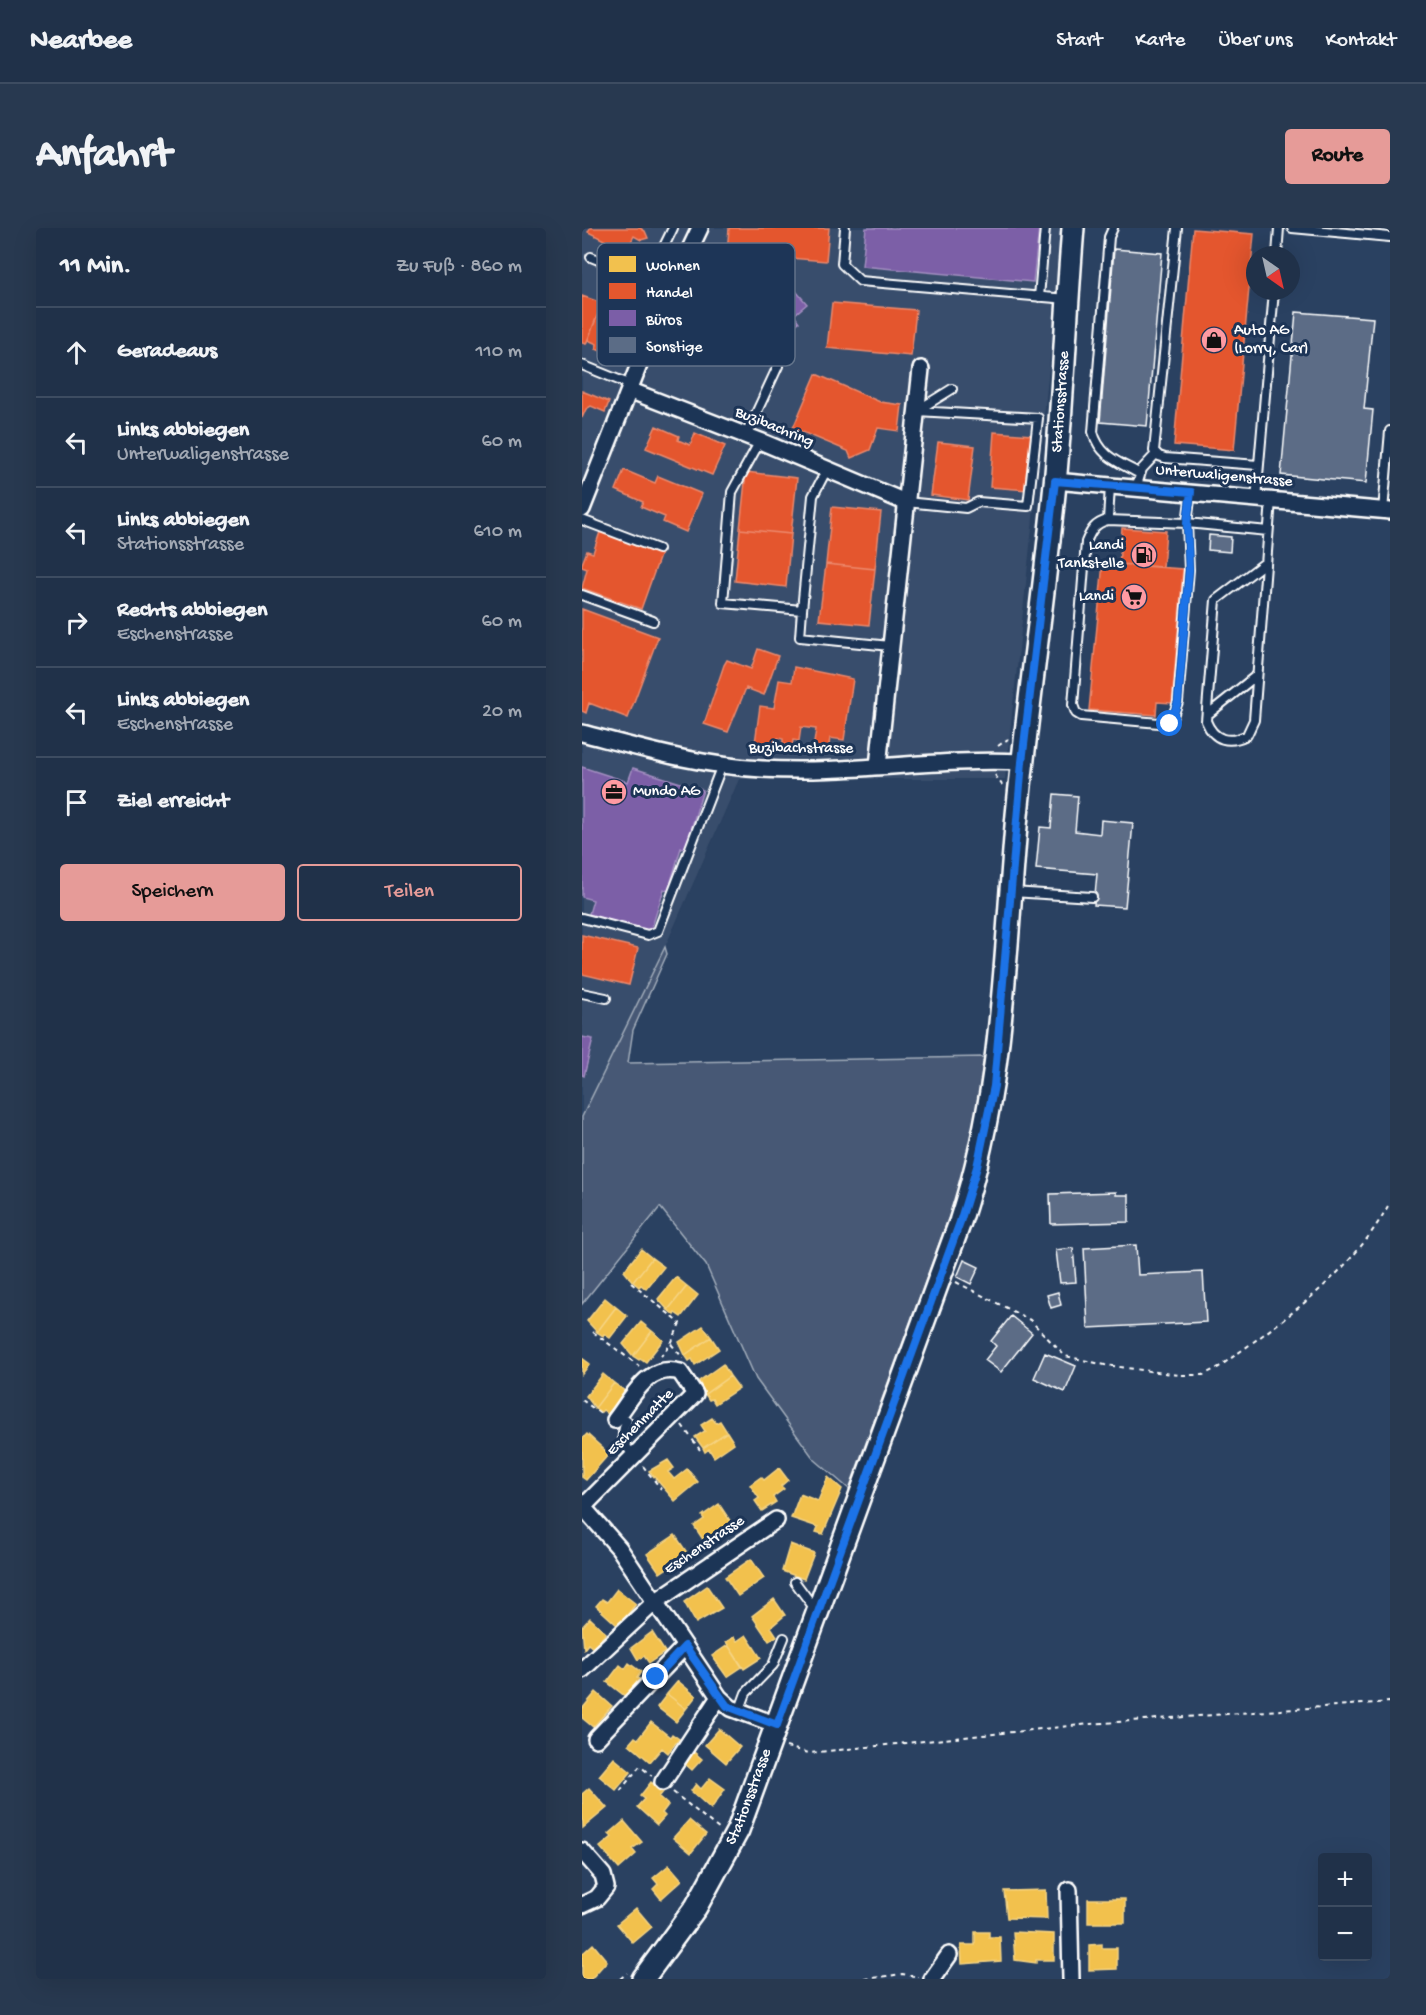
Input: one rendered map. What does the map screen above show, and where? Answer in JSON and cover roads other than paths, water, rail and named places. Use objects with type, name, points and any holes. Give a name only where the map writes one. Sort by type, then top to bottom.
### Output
[{"type":"main road","name":"Stationsstrasse","points":[[638,1973],[710,1886],[738,1830],[941,1274],[977,1167],[990,1108],[999,1046],[1022,762],[1055,481],[1073,228]]},
{"type":"street","points":[[693,243],[700,228]]},
{"type":"street","points":[[582,509],[639,366]]},
{"type":"street","points":[[878,766],[921,369]]},
{"type":"street","name":"Buzibachring","points":[[630,388],[905,502]]},
{"type":"street","name":"Unterwaligenstrasse","points":[[1055,481],[1110,486],[1138,481],[1191,492],[1387,511]]},
{"type":"street","name":"Buzibachstrasse","points":[[582,734],[722,765],[796,770],[963,760],[1022,762]]},
{"type":"street","name":"Eschenmatte","points":[[583,1507],[695,1394],[680,1372],[668,1369],[658,1370],[650,1374],[621,1421]]},
{"type":"street","points":[[583,1507],[609,1535],[719,1697],[727,1706],[774,1734]]},
{"type":"street","name":"Eschenstrasse","points":[[582,1670],[655,1602],[776,1520]]},
{"type":"street","points":[[596,1739],[685,1646]]},
{"type":"street","points":[[663,1783],[719,1697]]},
{"type":"street","points":[[582,1851],[603,1875],[606,1887],[597,1898],[582,1905]]},
{"type":"street","points":[[1069,1890],[1071,1979]]},
{"type":"street","points":[[926,1978],[948,1955]]},
{"type":"lane","points":[[666,243],[673,228]]},
{"type":"lane","points":[[845,228],[842,264],[860,281],[1068,299]]},
{"type":"lane","points":[[1039,297],[1046,228]]},
{"type":"lane","points":[[1113,228],[1109,237],[1093,432],[1097,446],[1138,481],[1156,454],[1154,447],[1177,228]]},
{"type":"lane","points":[[1278,246],[1279,228]]},
{"type":"lane","points":[[1292,228],[1390,237]]},
{"type":"lane","points":[[591,257],[597,260]]},
{"type":"lane","points":[[1266,562],[1216,600],[1207,715],[1210,731],[1216,736],[1232,740],[1247,735],[1254,720],[1257,675],[1266,562],[1268,531],[1258,465],[1273,300]]},
{"type":"lane","points":[[582,365],[630,388]]},
{"type":"lane","points":[[778,366],[732,492],[723,603],[802,610]]},
{"type":"lane","points":[[917,411],[952,389]]},
{"type":"lane","points":[[905,502],[966,508],[978,502],[1028,506],[1038,418],[917,411]]},
{"type":"lane","points":[[1387,511],[1390,431]]},
{"type":"lane","points":[[1156,454],[1165,458],[1258,465]]},
{"type":"lane","points":[[827,469],[813,496],[800,637],[890,646]]},
{"type":"lane","points":[[1108,520],[1110,486]]},
{"type":"lane","points":[[1191,492],[1187,523],[1189,570],[1178,702],[1170,724],[1080,716],[1073,710],[1086,542],[1092,529],[1100,522],[1108,520],[1187,523],[1268,531]]},
{"type":"lane","points":[[582,520],[658,549]]},
{"type":"lane","points":[[582,595],[653,621]]},
{"type":"lane","points":[[1207,715],[1257,675]]},
{"type":"lane","points":[[582,918],[648,935],[658,931],[722,765]]},
{"type":"lane","points":[[1011,892],[1092,897]]},
{"type":"lane","points":[[582,993],[606,998]]},
{"type":"lane","points":[[621,1421],[623,1442],[634,1456]]},
{"type":"lane","points":[[795,1582],[818,1612]]},
{"type":"lane","points":[[739,1712],[746,1693],[773,1665],[784,1638]]},
{"type":"place","name":"Auto AG (Lorry, Car)","points":[[1214,340]]},
{"type":"place","name":"Landi Tankstelle","points":[[1144,555]]},
{"type":"place","name":"Landi","points":[[1134,597]]},
{"type":"place","name":"Mundo AG","points":[[614,792]]}]
